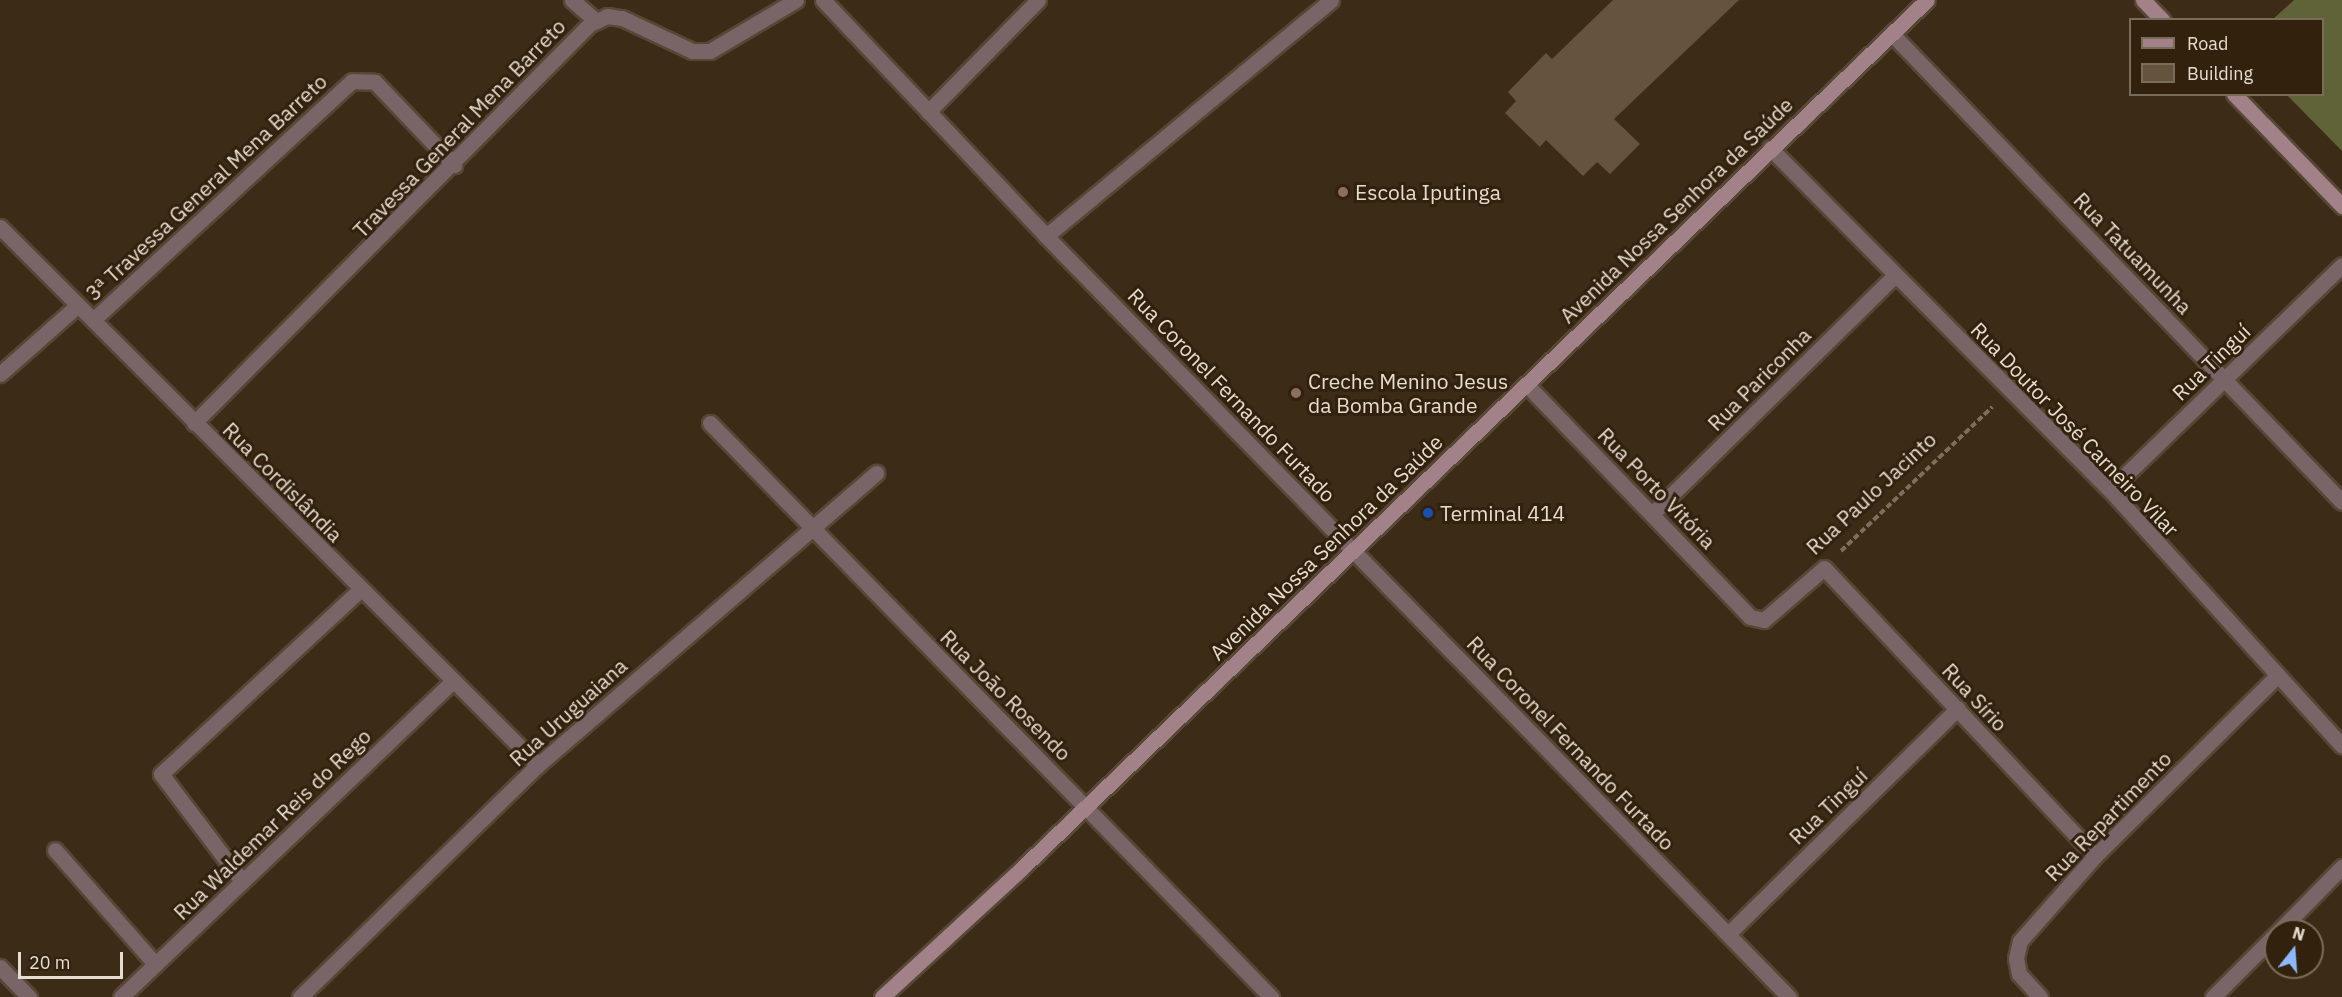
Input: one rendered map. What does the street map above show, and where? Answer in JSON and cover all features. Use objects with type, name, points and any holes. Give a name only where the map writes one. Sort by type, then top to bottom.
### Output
[{"type":"street","points":[[572,0],[596,21]]},
{"type":"street","name":"Travessa General Mena Barreto","points":[[194,423],[596,21],[622,18],[692,51],[710,51],[796,0]]},
{"type":"street","name":"Rua Coronel Fernando Furtado","points":[[823,0],[1046,236],[1789,997]]},
{"type":"street","points":[[928,112],[1038,0]]},
{"type":"street","points":[[1046,236],[1331,0]]},
{"type":"street","name":"Avenida Nossa Senhora da Saúde","points":[[882,997],[1087,806],[1770,148],[1927,0]]},
{"type":"street","points":[[2143,0],[2160,18]]},
{"type":"street","name":"Rua Tatuamunha","points":[[1893,34],[2342,502]]},
{"type":"street","name":"3ª Travessa General Mena Barreto","points":[[93,320],[352,81],[375,82],[454,165]]},
{"type":"street","points":[[2236,96],[2342,206]]},
{"type":"street","name":"Rua Doutor José Carneiro Vilar","points":[[1770,148],[2110,490],[2276,677],[2342,746]]},
{"type":"street","name":"Rua Cordislândia","points":[[0,227],[538,765]]},
{"type":"street","name":"Rua Tinguí","points":[[2110,490],[2342,265]]},
{"type":"street","name":"Rua Pariconha","points":[[1653,513],[1895,275]]},
{"type":"street","points":[[0,374],[78,305]]},
{"type":"street","name":"Rua Porto Vitória","points":[[1526,384],[1757,620]]},
{"type":"street","name":"Rua João Rosendo","points":[[710,423],[809,528],[1087,806],[1271,997]]},
{"type":"street","name":"Rua Uruguaiana","points":[[300,997],[538,765],[876,472]]},
{"type":"street","name":"Rua Paulo Jacinto","points":[[1757,620],[1764,620],[1824,568]]},
{"type":"street","name":"Rua Sírio","points":[[1824,568],[2095,856]]},
{"type":"street","points":[[242,881],[160,774],[361,589]]},
{"type":"street","name":"Rua Repartimento","points":[[2040,997],[2019,974],[2016,957],[2020,941],[2095,856],[2276,677]]},
{"type":"street","name":"Rua Waldemar Reis do Rego","points":[[121,997],[453,681]]},
{"type":"street","name":"Rua Tinguí","points":[[1728,934],[1958,708]]},
{"type":"street","points":[[55,850],[155,964]]},
{"type":"street","points":[[2290,919],[2342,867]]},
{"type":"street","points":[[2213,997],[2264,945]]},
{"type":"street","points":[[0,968],[29,997]]},
{"type":"path","name":"Rua Paulo Jacinto","points":[[1824,568],[2010,390]]},
{"type":"green space","points":[[2294,0],[2342,0],[2342,151],[2288,96],[2324,96],[2324,18],[2274,18]]},
{"type":"building","points":[[1613,0],[1739,0],[1614,119],[1640,144],[1610,174],[1597,162],[1583,176],[1546,140],[1540,147],[1505,113],[1516,101],[1508,92],[1546,53],[1552,59]]},
{"type":"place","name":"Escola Iputinga","points":[[1343,192]]},
{"type":"place","name":"Creche Menino Jesus da Bomba Grande","points":[[1296,393]]},
{"type":"place","name":"Terminal 414","points":[[1428,513]]}]
